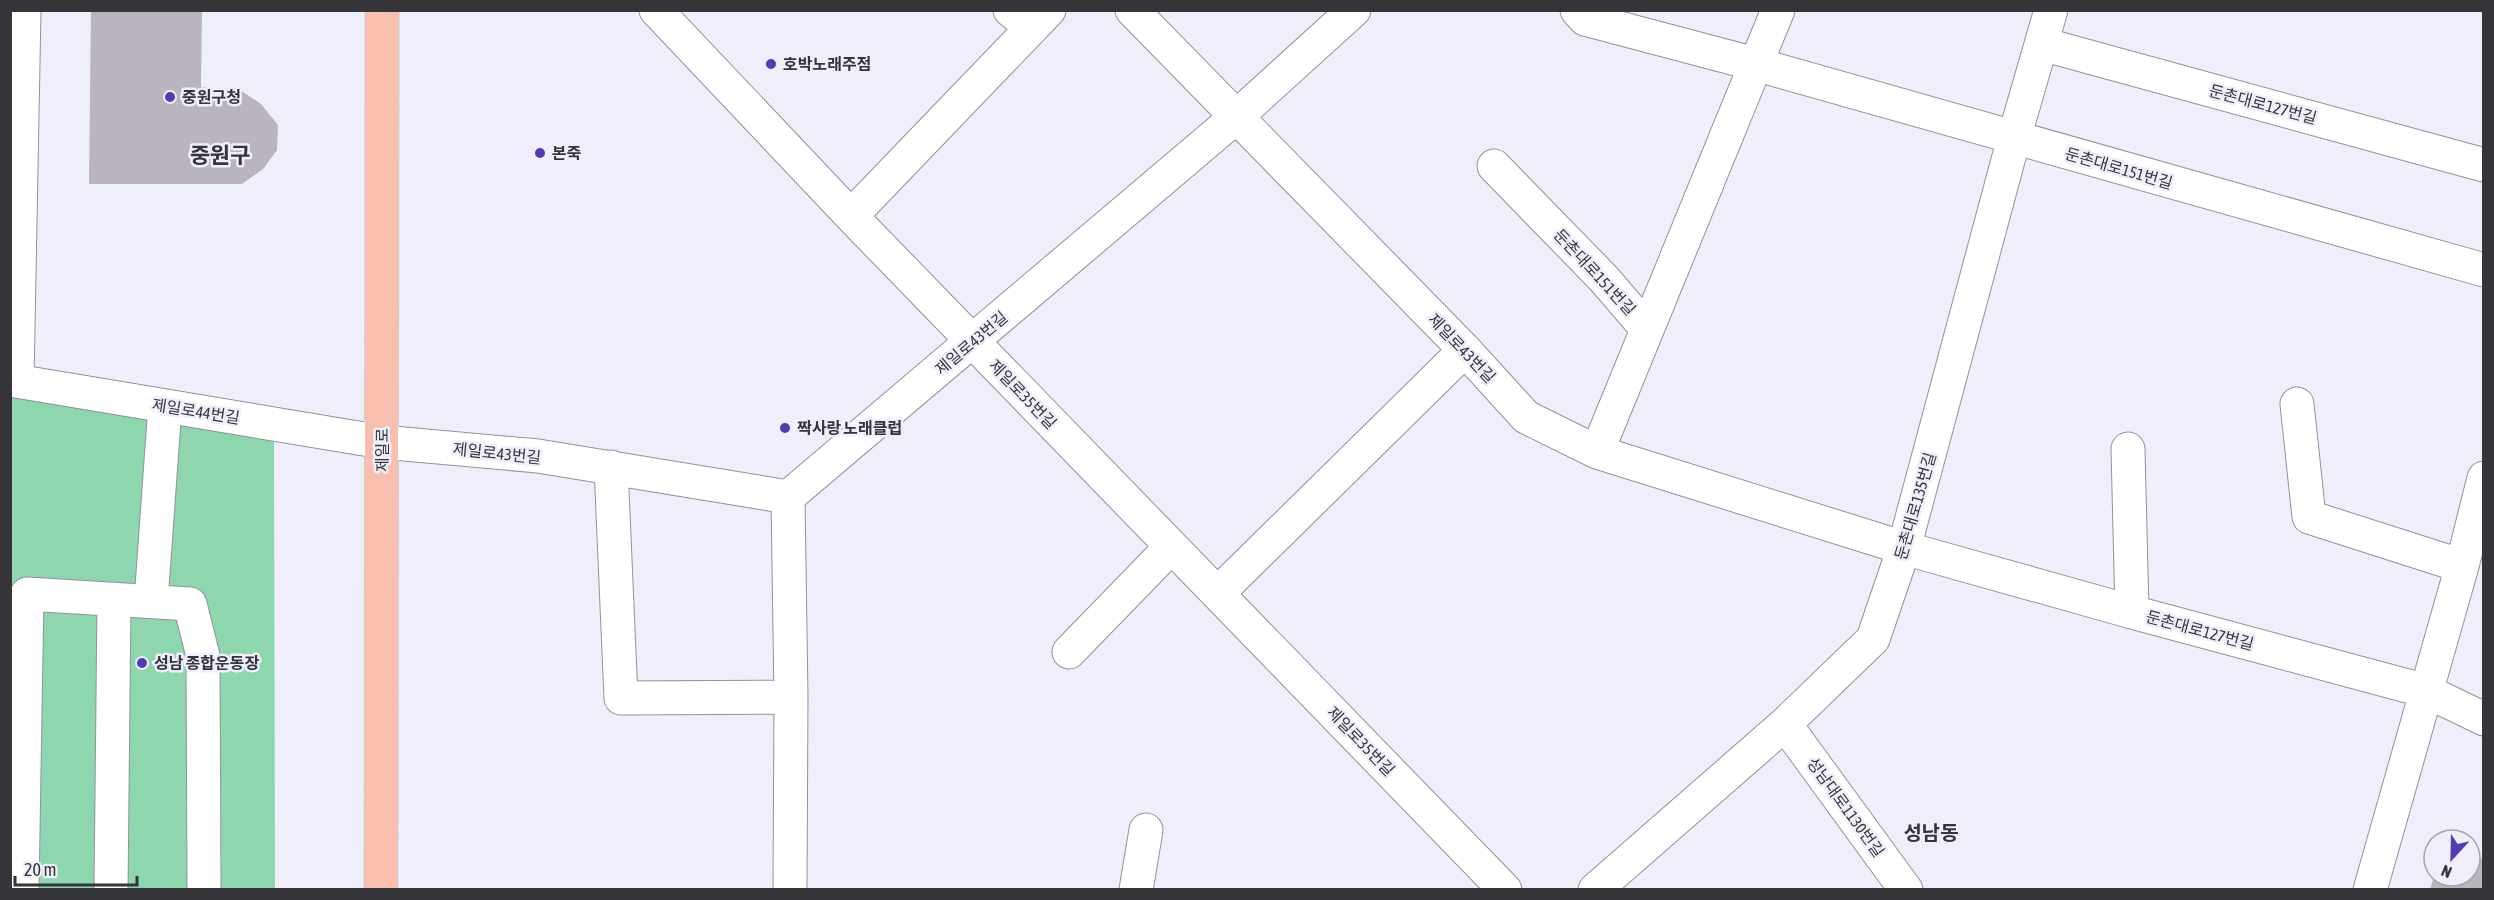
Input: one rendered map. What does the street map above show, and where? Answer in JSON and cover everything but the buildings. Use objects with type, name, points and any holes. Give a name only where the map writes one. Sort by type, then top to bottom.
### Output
[{"type":"main road","name":"제일로","points":[[381,890],[382,10]]},
{"type":"street","points":[[14,381],[24,10]]},
{"type":"street","name":"제일로35번길","points":[[656,10],[972,342],[1504,890]]},
{"type":"street","points":[[1132,10],[1235,118]]},
{"type":"street","name":"제일로43번길","points":[[382,442],[538,456],[788,497],[1235,118],[1354,10]]},
{"type":"street","name":"둔촌대로151번길","points":[[1577,10],[1585,19],[1755,64],[2484,270]]},
{"type":"street","points":[[1755,64],[1778,10]]},
{"type":"street","name":"둔촌대로135번길","points":[[1595,890],[1785,724],[1873,639],[1904,548],[2014,138],[2051,10]]},
{"type":"street","points":[[851,216],[1030,16]]},
{"type":"street","name":"둔촌대로127번길","points":[[2042,44],[2484,165]]},
{"type":"street","name":"둔촌대로151번길","points":[[1494,166],[1604,279],[1647,329],[1755,64]]},
{"type":"street","name":"제일로43번길","points":[[1235,118],[1465,350],[1526,417],[1597,452],[1904,548],[2132,612]]},
{"type":"street","points":[[1597,452],[1647,329]]},
{"type":"street","points":[[1218,593],[1465,350]]},
{"type":"street","name":"제일로44번길","points":[[14,381],[382,442]]},
{"type":"street","points":[[2297,404],[2309,518],[2462,566]]},
{"type":"street","points":[[151,601],[165,406]]},
{"type":"street","name":"둔촌대로127번길","points":[[2128,449],[2132,612],[2426,691],[2484,718]]},
{"type":"street","points":[[611,467],[621,698],[791,697]]},
{"type":"street","points":[[2370,890],[2462,566],[2478,519],[2484,478]]},
{"type":"street","points":[[788,497],[791,697],[790,890]]},
{"type":"street","points":[[1069,652],[1171,547]]},
{"type":"street","points":[[22,890],[27,594],[190,604],[203,656],[204,890]]},
{"type":"street","points":[[111,890],[114,600]]},
{"type":"street","name":"성남대로1130번길","points":[[1785,724],[1906,890]]},
{"type":"street","points":[[1136,890],[1146,830]]},
{"type":"green space","name":"성남 종합운동장","points":[[10,391],[274,437],[275,889],[11,889]]},
{"type":"place","name":"호박노래주점","points":[[771,64]]},
{"type":"place","name":"중원구청","points":[[170,97]]},
{"type":"place","name":"본죽","points":[[540,153]]},
{"type":"place","name":"짝사랑 노래클럽","points":[[785,428]]},
{"type":"place","name":"성남 종합운동장","points":[[142,663]]},
{"type":"district","name":"중원구","points":[[220,155]]},
{"type":"district","name":"성남동","points":[[1931,832]]}]
